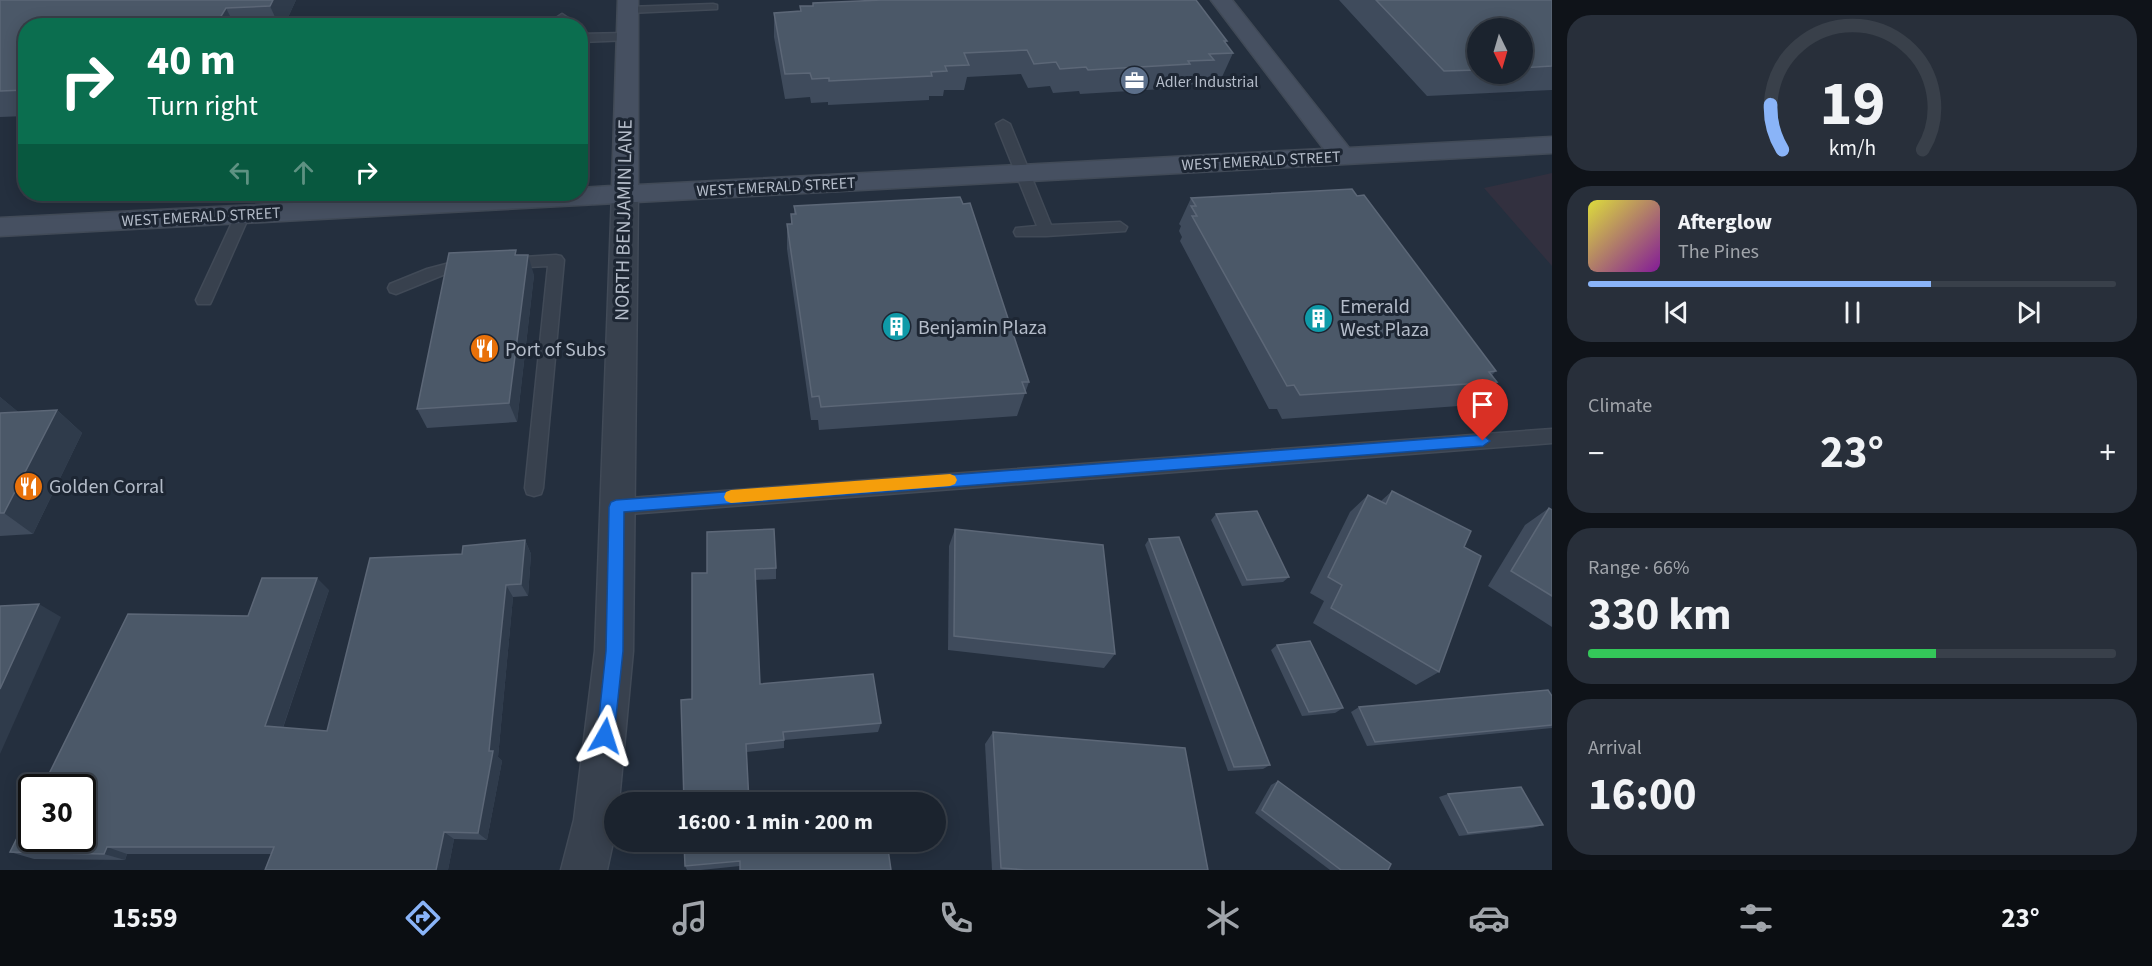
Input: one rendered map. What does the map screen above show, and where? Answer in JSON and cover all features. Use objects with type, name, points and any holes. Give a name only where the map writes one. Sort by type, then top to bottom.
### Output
[{"type":"main road","points":[[1221,0],[1342,156]]},
{"type":"main road","name":"NORTH BENJAMIN LANE","points":[[624,194],[628,5]]},
{"type":"main road","name":"WEST EMERALD STREET","points":[[588,196],[1552,145]]},
{"type":"main road","name":"WEST EMERALD STREET","points":[[0,226],[491,201]]},
{"type":"street","name":"NORTH BENJAMIN LANE","points":[[584,870],[596,820],[615,651],[616,507],[624,194]]},
{"type":"lane","points":[[628,5],[694,4],[713,7]]},
{"type":"lane","points":[[588,38],[627,37]]},
{"type":"lane","points":[[1003,124],[1046,231]]},
{"type":"lane","points":[[204,300],[243,214]]},
{"type":"lane","points":[[1022,232],[1120,227]]},
{"type":"lane","points":[[396,288],[426,274],[451,266],[556,260],[534,488]]},
{"type":"lane","points":[[616,507],[1552,436]]},
{"type":"shaded area","points":[[1552,173],[1552,266],[1484,188]]},
{"type":"building","points":[[0,0],[273,0],[270,6],[226,8],[220,18],[18,18],[18,90],[0,91]]},
{"type":"building","points":[[882,0],[1196,0],[1227,41],[1224,41],[1233,53],[1209,54],[1214,60],[1188,61],[1190,64],[1088,70],[1086,67],[1060,69],[1056,62],[1034,64],[1027,50],[964,53],[969,65],[945,66],[947,71],[931,72],[932,76],[829,81],[829,78],[812,79],[810,73],[785,74],[774,13],[801,11],[800,6],[813,6],[813,3]]},
{"type":"building","points":[[1376,0],[1552,0],[1552,66],[1533,67],[1533,18],[1467,18],[1467,70],[1444,71]]},
{"type":"building","name":"Emerald West Plaza","points":[[1352,189],[1357,196],[1364,195],[1496,371],[1489,372],[1497,382],[1300,395],[1294,385],[1287,386],[1192,216],[1197,216],[1191,206],[1196,206],[1191,198]]},
{"type":"building","name":"Benjamin Plaza","points":[[960,197],[963,204],[970,203],[1029,382],[1022,382],[1026,393],[821,407],[819,396],[812,397],[787,224],[792,224],[791,214],[796,214],[794,206]]},
{"type":"building","name":"Port of Subs","points":[[516,250],[515,255],[528,255],[509,403],[417,409],[449,253]]},
{"type":"building","points":[[57,410],[4,513],[0,513],[0,413]]},
{"type":"building","points":[[1392,491],[1471,531],[1464,547],[1481,556],[1439,672],[1331,608],[1342,585],[1328,577],[1368,495],[1386,504]]},
{"type":"building","points":[[1549,508],[1552,510],[1552,596],[1511,571]]},
{"type":"building","points":[[1257,511],[1289,577],[1247,580],[1216,514]]},
{"type":"building","points":[[774,529],[776,568],[755,569],[760,684],[873,674],[881,723],[783,732],[784,740],[746,744],[748,792],[684,792],[681,700],[692,699],[692,573],[707,573],[707,532]]},
{"type":"building","points":[[955,529],[1103,545],[1115,654],[954,636]]},
{"type":"building","points":[[1179,537],[1270,765],[1234,767],[1149,539]]},
{"type":"building","points":[[525,540],[521,584],[506,585],[489,751],[493,751],[478,833],[444,832],[436,870],[265,870],[274,847],[107,847],[104,854],[10,852],[18,836],[18,852],[96,852],[96,774],[49,774],[128,614],[248,616],[262,578],[317,578],[265,726],[327,731],[370,558],[462,554],[463,546]]},
{"type":"building","points":[[39,604],[0,689],[0,606]]},
{"type":"building","points":[[1310,641],[1343,708],[1309,712],[1277,645]]},
{"type":"building","points":[[1548,690],[1552,696],[1552,725],[1375,742],[1359,707]]},
{"type":"building","points":[[993,732],[1185,748],[1208,870],[1001,868]]},
{"type":"building","points":[[1278,781],[1391,864],[1388,870],[1341,870],[1262,810]]},
{"type":"building","points":[[1521,787],[1543,825],[1468,833],[1448,794]]},
{"type":"building","points":[[684,852],[888,852],[891,870],[740,870],[740,861],[685,866]]},
{"type":"slow traffic","points":[[731,497],[950,480]]},
{"type":"place","name":"Adler Industrial","points":[[1135,81]]},
{"type":"place","name":"Emerald West Plaza","points":[[1319,318]]},
{"type":"place","name":"Benjamin Plaza","points":[[897,327]]},
{"type":"place","name":"Port of Subs","points":[[484,349]]},
{"type":"place","name":"Golden Corral","points":[[28,486]]},
{"type":"route","points":[[605,736],[615,651],[616,507],[1483,441]]}]
